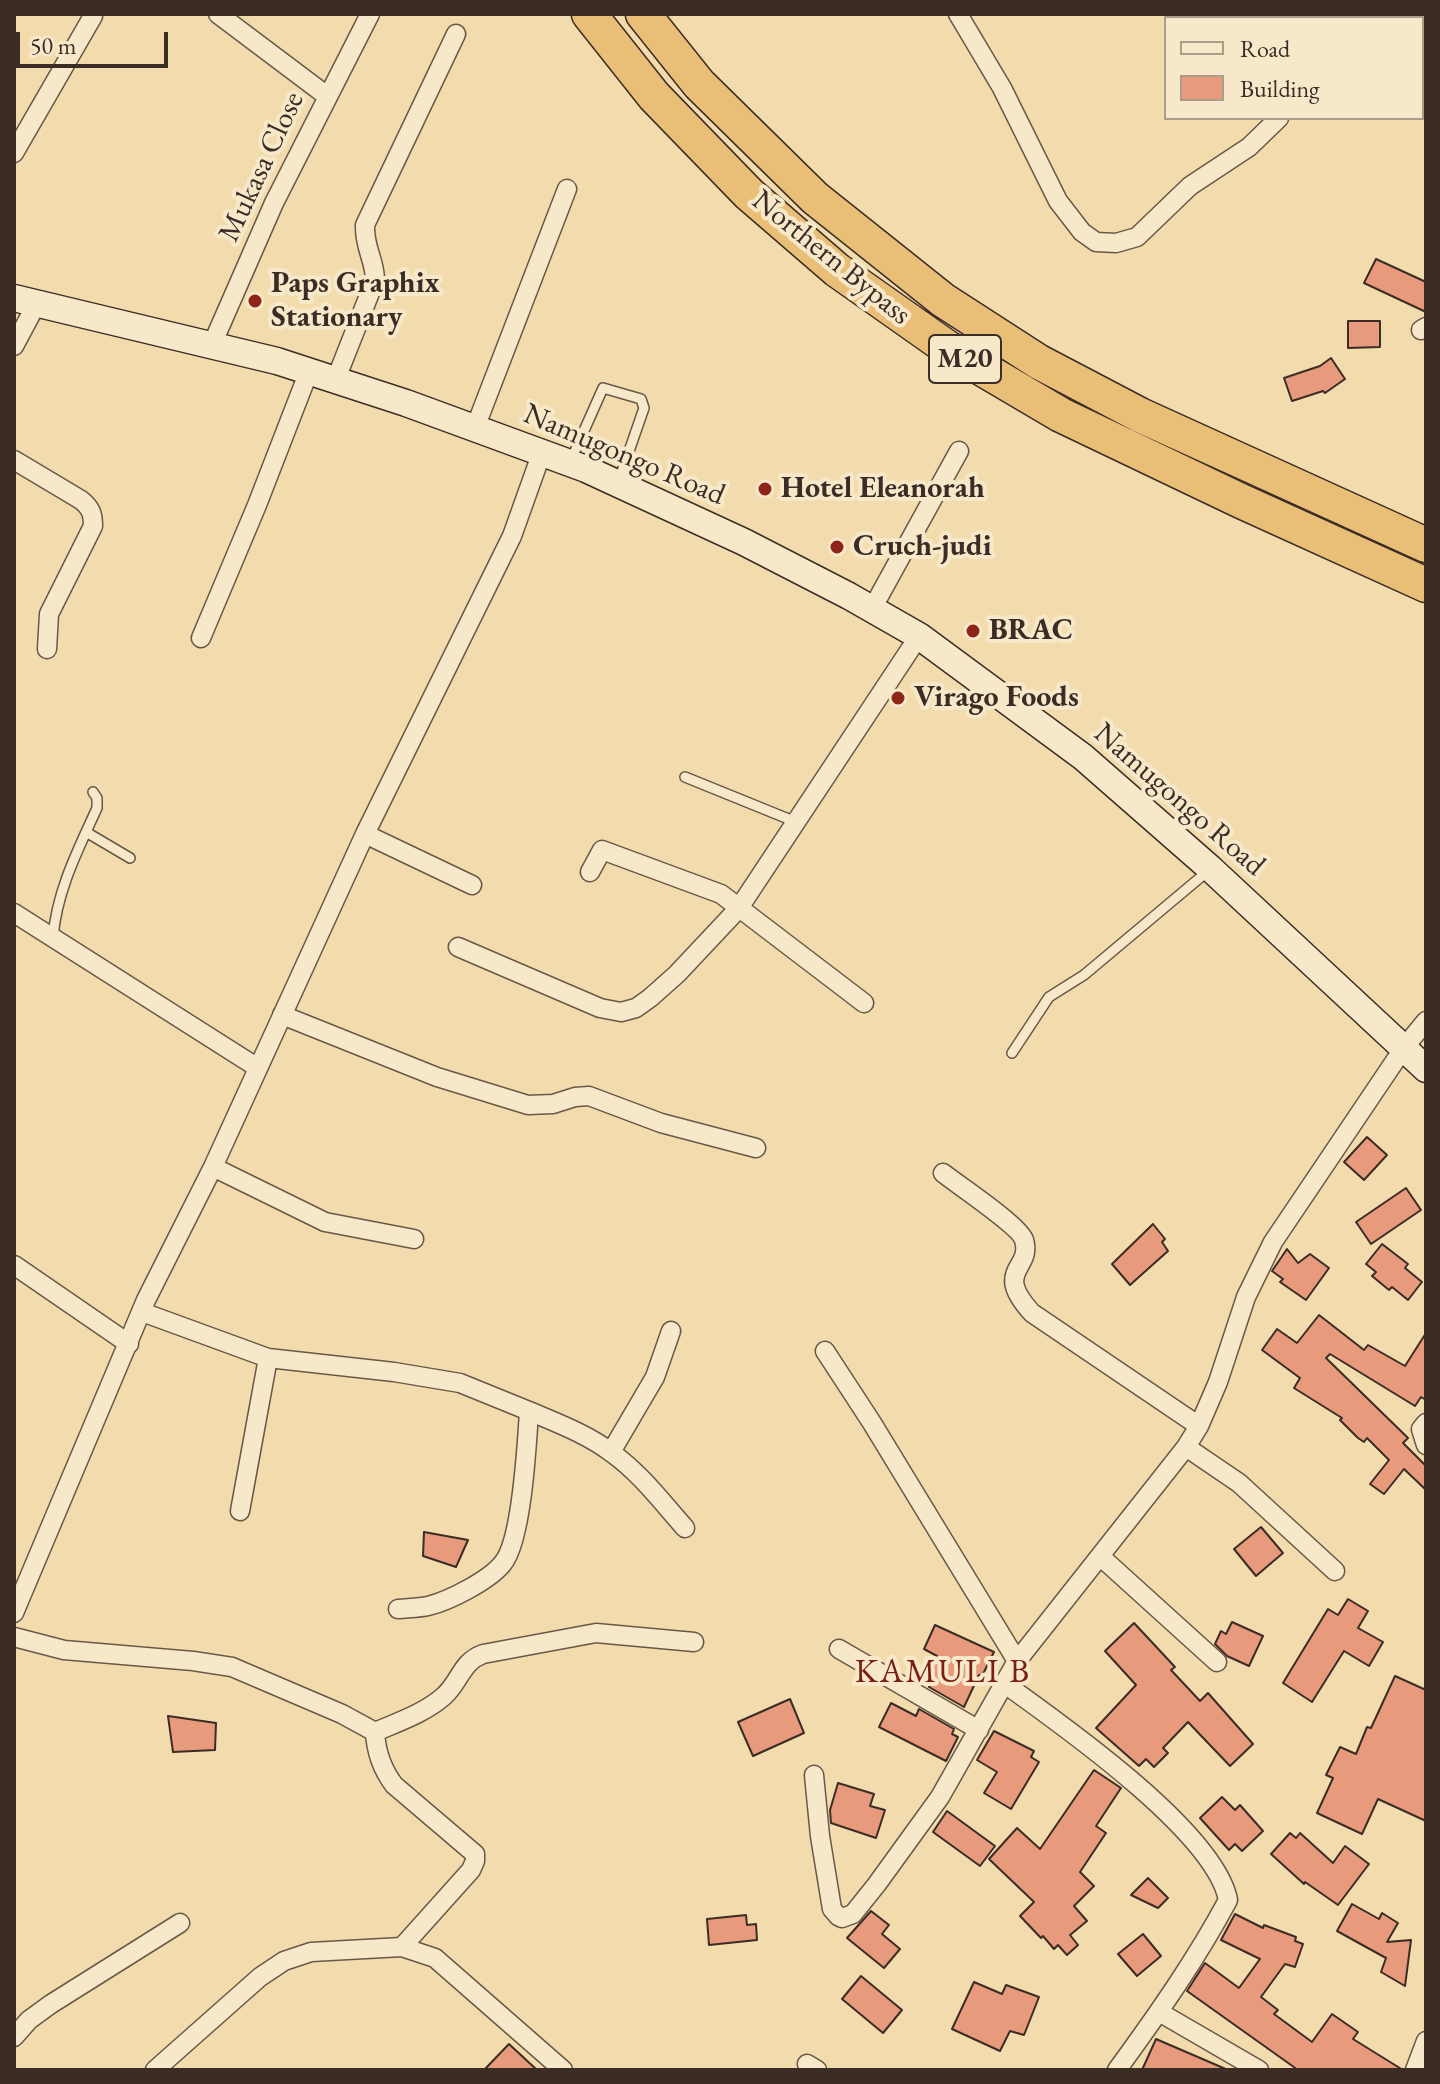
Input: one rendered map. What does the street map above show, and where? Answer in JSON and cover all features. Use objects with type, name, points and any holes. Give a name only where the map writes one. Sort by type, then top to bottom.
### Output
[{"type":"highway","name":"Northern Bypass","points":[[589,14],[654,96],[749,194],[837,270],[949,349],[1061,415],[1426,585]]},
{"type":"highway","name":"Northern Bypass","points":[[643,14],[699,84],[815,198],[943,300],[1039,362],[1140,415],[1426,545]]},
{"type":"main road","name":"Namugongo Road","points":[[25,300],[277,361],[542,452],[618,483],[744,542],[872,609],[919,636],[1083,757],[1211,869],[1426,1069]]},
{"type":"street","points":[[218,14],[327,96]]},
{"type":"street","name":"Mukasa Close","points":[[211,347],[274,203],[370,14]]},
{"type":"street","points":[[958,14],[1002,88],[1058,201],[1082,232],[1096,242],[1116,243],[1137,237],[1190,186],[1249,147],[1277,120]]},
{"type":"street","points":[[14,153],[93,16]]},
{"type":"street","points":[[336,379],[375,280],[375,270],[364,243],[365,225],[456,34]]},
{"type":"street","points":[[475,428],[567,189]]},
{"type":"street","points":[[14,346],[25,300]]},
{"type":"street","points":[[201,638],[309,371]]},
{"type":"street","points":[[872,609],[959,451]]},
{"type":"street","points":[[14,1613],[142,1312],[213,1167],[365,834],[512,536],[542,452]]},
{"type":"street","points":[[14,460],[81,500],[93,515],[93,526],[49,614],[47,649]]},
{"type":"street","points":[[458,947],[600,1008],[621,1012],[636,1008],[677,974],[739,908],[919,636]]},
{"type":"street","points":[[365,834],[472,885]]},
{"type":"street","points":[[590,872],[602,850],[701,884],[721,894],[864,1003]]},
{"type":"street","points":[[14,913],[258,1068]]},
{"type":"street","points":[[282,1015],[437,1077],[528,1105],[553,1104],[589,1096],[661,1123],[756,1148]]},
{"type":"street","points":[[814,1775],[832,1909],[838,1916],[846,1917],[853,1914],[877,1884],[940,1797],[1017,1661],[1186,1447],[1218,1382],[1246,1297],[1273,1242],[1403,1049],[1426,1021]]},
{"type":"street","points":[[213,1167],[325,1222],[414,1239]]},
{"type":"street","points":[[943,1173],[1020,1232],[1025,1249],[1013,1284],[1018,1297],[1032,1313],[1199,1426]]},
{"type":"street","points":[[14,1265],[129,1344]]},
{"type":"street","points":[[142,1312],[268,1358],[460,1383],[581,1434],[611,1452],[636,1473],[685,1528]]},
{"type":"street","points":[[611,1452],[655,1377],[671,1331]]},
{"type":"street","points":[[825,1351],[1017,1661]]},
{"type":"street","points":[[240,1511],[268,1358]]},
{"type":"street","points":[[398,1609],[429,1606],[454,1596],[484,1579],[503,1563],[512,1545],[525,1467],[529,1411]]},
{"type":"street","points":[[1426,1423],[1421,1429],[1426,1445]]},
{"type":"street","points":[[1186,1447],[1239,1483],[1335,1571]]},
{"type":"street","points":[[1101,1557],[1217,1662]]},
{"type":"street","points":[[375,1732],[447,1694],[472,1658],[483,1654],[596,1633],[694,1642]]},
{"type":"street","points":[[14,1637],[64,1650],[232,1667],[342,1714],[375,1732]]},
{"type":"street","points":[[839,1649],[979,1730]]},
{"type":"street","points":[[1005,1684],[1079,1737],[1166,1813],[1214,1865],[1225,1884],[1228,1900],[1159,2012],[1117,2070]]},
{"type":"street","points":[[375,1732],[376,1747],[385,1774],[394,1785],[475,1854],[471,1870],[402,1947]]},
{"type":"street","points":[[14,2037],[29,2020],[51,2004],[180,1923]]},
{"type":"street","points":[[155,2070],[260,1977],[284,1961],[311,1952],[402,1947],[435,1958],[563,2070]]},
{"type":"street","points":[[1159,2012],[1259,2070]]},
{"type":"street","points":[[1415,2070],[1426,2041]]},
{"type":"lane","points":[[570,463],[603,388],[606,386],[641,399],[644,408],[618,483]]},
{"type":"lane","points":[[685,777],[796,822]]},
{"type":"lane","points":[[53,937],[55,911],[65,879],[97,808],[97,798],[93,792]]},
{"type":"lane","points":[[86,832],[130,858]]},
{"type":"lane","points":[[1012,1053],[1049,997],[1084,975],[1211,869]]},
{"type":"building","points":[[1376,259],[1426,282],[1426,312],[1364,283]]},
{"type":"building","points":[[1348,321],[1380,321],[1380,347],[1348,348]]},
{"type":"building","points":[[1331,358],[1345,379],[1325,393],[1323,391],[1292,401],[1284,378],[1320,366]]},
{"type":"building","points":[[1367,1137],[1387,1155],[1364,1180],[1344,1162]]},
{"type":"building","points":[[1406,1188],[1421,1210],[1371,1244],[1356,1222]]},
{"type":"building","points":[[1153,1224],[1165,1239],[1162,1242],[1168,1251],[1130,1285],[1112,1264]]},
{"type":"building","points":[[1382,1244],[1408,1264],[1405,1268],[1422,1282],[1408,1300],[1372,1276],[1376,1272],[1366,1264]]},
{"type":"building","points":[[1287,1249],[1298,1263],[1310,1254],[1329,1268],[1306,1300],[1280,1282],[1283,1279],[1272,1271]]},
{"type":"building","points":[[1319,1315],[1364,1350],[1368,1345],[1405,1366],[1426,1333],[1426,1400],[1421,1397],[1415,1406],[1330,1354],[1326,1358],[1408,1438],[1403,1443],[1426,1466],[1426,1490],[1404,1469],[1384,1494],[1370,1484],[1389,1460],[1367,1438],[1364,1442],[1358,1438],[1340,1420],[1342,1418],[1294,1388],[1300,1378],[1262,1350],[1277,1329],[1297,1343]]},
{"type":"building","points":[[1261,1527],[1283,1553],[1256,1576],[1234,1549]]},
{"type":"building","points":[[424,1532],[468,1540],[456,1567],[423,1556]]},
{"type":"building","points":[[1348,1599],[1368,1611],[1358,1628],[1383,1642],[1369,1666],[1344,1651],[1312,1702],[1283,1683],[1328,1609],[1338,1615]]},
{"type":"building","points":[[1232,1622],[1263,1636],[1249,1666],[1227,1656],[1215,1644],[1221,1631],[1226,1634]]},
{"type":"building","points":[[1134,1623],[1175,1667],[1171,1670],[1200,1701],[1208,1693],[1253,1744],[1230,1766],[1188,1722],[1163,1748],[1168,1753],[1154,1767],[1146,1759],[1139,1766],[1096,1728],[1136,1685],[1105,1651]]},
{"type":"building","points":[[935,1625],[994,1652],[964,1707],[929,1687],[933,1678],[928,1676],[937,1656],[924,1649]]},
{"type":"building","points":[[1395,1676],[1426,1690],[1426,1821],[1378,1799],[1362,1834],[1317,1813],[1333,1778],[1326,1775],[1340,1747],[1356,1754]]},
{"type":"building","points":[[790,1699],[804,1733],[753,1756],[738,1722]]},
{"type":"building","points":[[891,1703],[916,1716],[919,1709],[954,1729],[952,1734],[958,1737],[946,1761],[879,1727]]},
{"type":"building","points":[[168,1716],[216,1723],[215,1750],[173,1752]]},
{"type":"building","points":[[994,1731],[1034,1751],[1031,1757],[1039,1762],[1011,1809],[984,1793],[997,1772],[977,1760]]},
{"type":"building","points":[[1094,1770],[1121,1788],[1096,1826],[1106,1833],[1080,1872],[1094,1886],[1074,1906],[1087,1921],[1070,1935],[1078,1945],[1067,1955],[1058,1945],[1054,1949],[1020,1916],[1034,1902],[989,1859],[1017,1828],[1040,1849]]},
{"type":"building","points":[[838,1783],[874,1794],[870,1806],[885,1810],[876,1838],[831,1823],[830,1810]]},
{"type":"building","points":[[1222,1797],[1235,1810],[1240,1805],[1263,1831],[1242,1851],[1235,1844],[1229,1850],[1200,1818]]},
{"type":"building","points":[[947,1811],[995,1846],[980,1866],[933,1832]]},
{"type":"building","points":[[1290,1833],[1296,1838],[1300,1833],[1333,1863],[1345,1846],[1369,1864],[1338,1905],[1304,1884],[1271,1854]]},
{"type":"building","points":[[1148,1878],[1168,1898],[1158,1908],[1131,1895]]},
{"type":"building","points":[[1352,1904],[1379,1919],[1382,1913],[1398,1923],[1387,1942],[1411,1940],[1405,1986],[1381,1972],[1386,1958],[1337,1931]]},
{"type":"building","points":[[871,1911],[889,1925],[882,1934],[900,1949],[884,1968],[847,1938]]},
{"type":"building","points":[[1235,1914],[1263,1928],[1264,1925],[1296,1937],[1295,1941],[1303,1944],[1295,1967],[1285,1964],[1261,1997],[1278,2010],[1274,2014],[1312,2042],[1332,2014],[1358,2032],[1353,2039],[1403,2070],[1298,2070],[1187,1991],[1205,1963],[1239,1988],[1260,1959],[1221,1940]]},
{"type":"building","points":[[746,1915],[747,1925],[756,1924],[757,1940],[709,1945],[707,1919]]},
{"type":"building","points":[[1143,1934],[1161,1956],[1137,1976],[1118,1954]]},
{"type":"building","points":[[861,1976],[902,2010],[883,2033],[842,1999]]},
{"type":"building","points":[[974,1982],[1002,1994],[1006,1985],[1039,1997],[1024,2035],[1010,2031],[1000,2051],[952,2029]]},
{"type":"building","points":[[1156,2039],[1228,2070],[1142,2070]]},
{"type":"building","points":[[509,2044],[537,2070],[484,2070]]},
{"type":"place","name":"Paps Graphix Stationary","points":[[255,301]]},
{"type":"place","name":"Hotel Eleanorah","points":[[765,489]]},
{"type":"place","name":"Cruch-judi","points":[[837,547]]},
{"type":"place","name":"BRAC","points":[[973,631]]},
{"type":"place","name":"Virago Foods","points":[[898,698]]},
{"type":"district","name":"KAMULI B","points":[[943,1673]]}]
